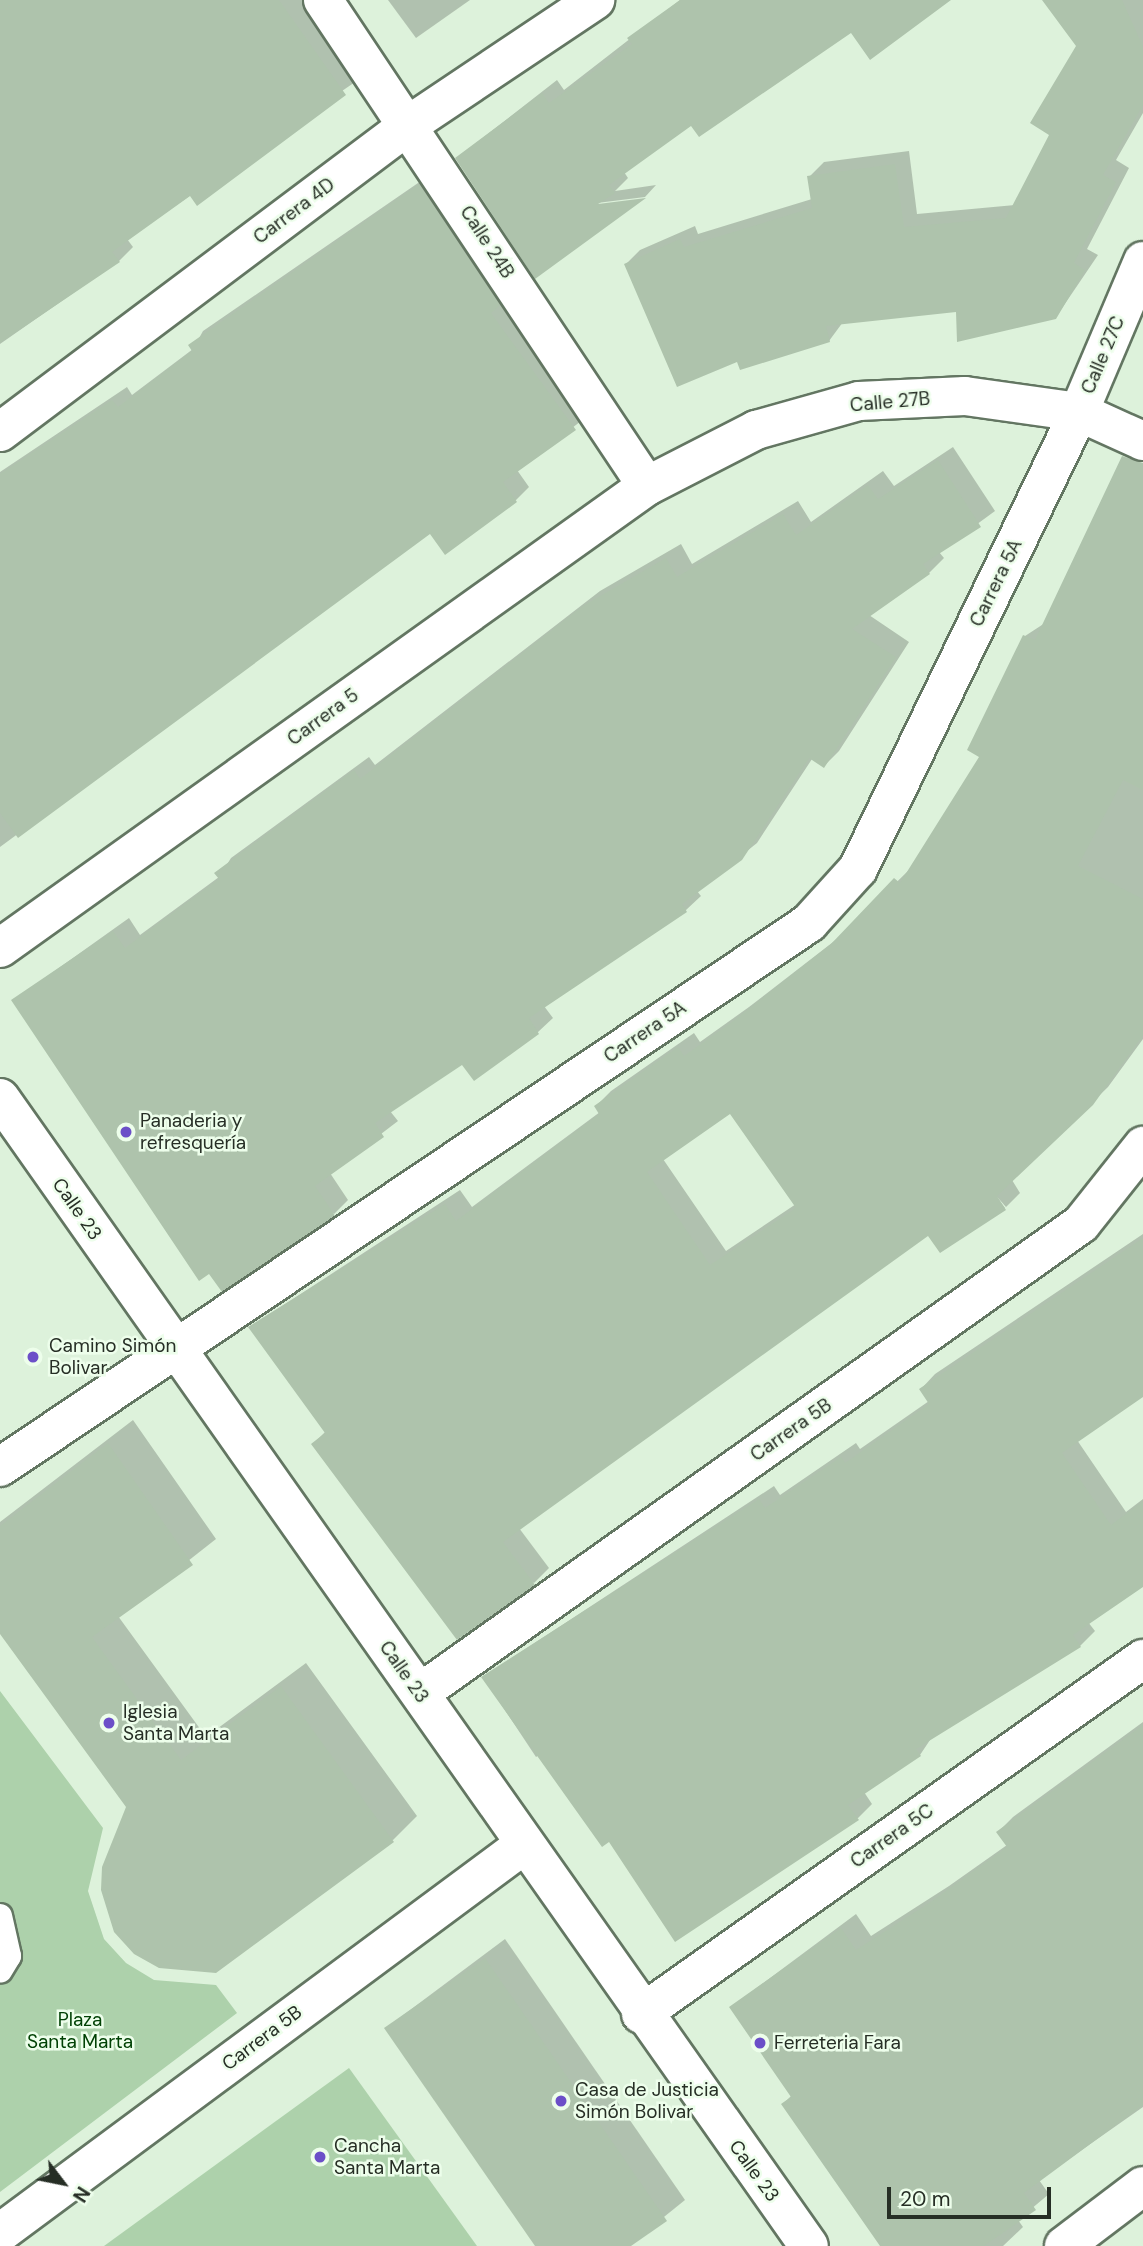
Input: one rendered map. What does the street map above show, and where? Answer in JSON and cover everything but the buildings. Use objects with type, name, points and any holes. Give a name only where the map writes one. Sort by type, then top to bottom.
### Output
[{"type":"street","name":"Calle 24B","points":[[323,0],[410,124],[647,486]]},
{"type":"street","name":"Carrera 4D","points":[[0,432],[410,124],[594,0]]},
{"type":"street","name":"Calle 27C","points":[[1079,412],[1143,261]]},
{"type":"street","name":"Calle 27B","points":[[647,486],[756,430],[859,401],[965,396],[1079,412],[1143,441]]},
{"type":"street","name":"Carrera 5A","points":[[0,1467],[174,1347],[809,923],[858,869],[1079,412]]},
{"type":"street","name":"Carrera 5","points":[[0,948],[647,486]]},
{"type":"street","name":"Calle 23","points":[[0,1098],[420,1693],[641,2014],[808,2246]]},
{"type":"street","name":"Carrera 5B","points":[[420,1693],[1081,1224],[1143,1146]]},
{"type":"street","name":"Carrera 5C","points":[[641,2014],[1143,1659]]},
{"type":"street","name":"Carrera 5B","points":[[0,2233],[525,1844]]},
{"type":"street","points":[[1064,2246],[1143,2186]]},
{"type":"lane","points":[[0,1916],[9,1956],[0,1972]]},
{"type":"green space","name":"Plaza Santa Marta","points":[[0,1691],[103,1828],[88,1891],[104,1939],[126,1963],[154,1980],[216,1985],[237,2013],[0,2192]]},
{"type":"green space","name":"Cancha Santa Marta","points":[[349,2068],[477,2246],[104,2246]]},
{"type":"place","name":"Panaderia y refresquería","points":[[126,1132]]},
{"type":"place","name":"Camino Simón Bolivar","points":[[33,1357]]},
{"type":"place","name":"Iglesia Santa Marta","points":[[109,1723]]},
{"type":"place","name":"Ferreteria Fara","points":[[760,2043]]},
{"type":"place","name":"Casa de Justicia Simón Bolivar","points":[[561,2101]]},
{"type":"place","name":"Cancha Santa Marta","points":[[320,2157]]}]
